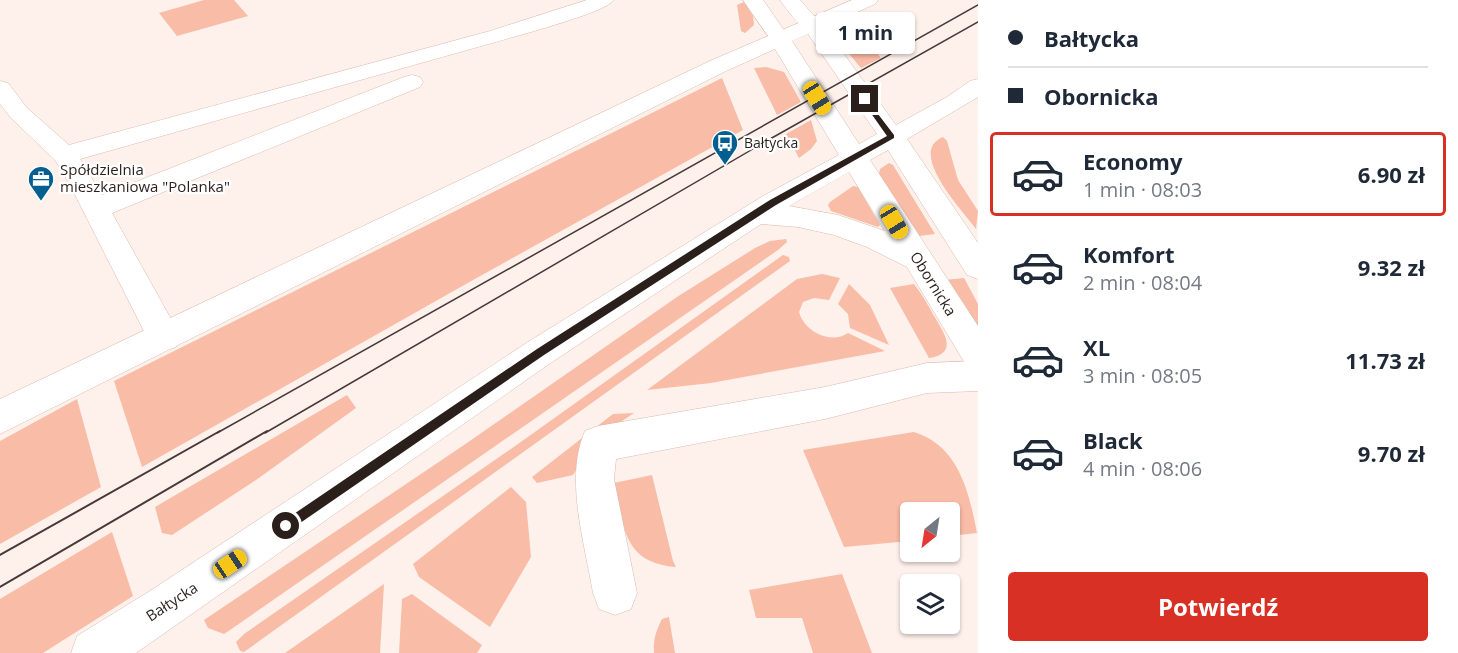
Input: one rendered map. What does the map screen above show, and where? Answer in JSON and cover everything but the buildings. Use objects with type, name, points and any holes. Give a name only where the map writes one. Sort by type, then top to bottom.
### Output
[{"type":"main road","points":[[97,208],[604,0]]},
{"type":"main road","name":"Obornicka","points":[[753,0],[855,157],[978,355]]},
{"type":"main road","points":[[790,0],[812,25],[891,136],[978,267]]},
{"type":"main road","points":[[0,417],[718,66],[868,0]]},
{"type":"main road","points":[[64,155],[412,79]]},
{"type":"main road","name":"Bałtycka","points":[[94,653],[166,607],[540,352],[756,214],[978,86]]},
{"type":"main road","points":[[0,88],[19,112],[64,155],[97,208],[164,337]]},
{"type":"main road","points":[[756,214],[796,216],[829,222],[876,238],[917,259]]},
{"type":"main road","points":[[615,593],[594,478],[598,444],[825,403],[927,378],[978,376]]},
{"type":"shaded area","points":[[204,0],[234,0],[248,16],[177,36],[159,13]]},
{"type":"shaded area","points":[[744,2],[753,16],[754,25],[745,33],[741,31],[737,5]]},
{"type":"shaded area","points":[[854,23],[881,58],[861,68],[847,51],[844,42],[845,31]]},
{"type":"shaded area","points":[[766,67],[784,72],[801,102],[777,115],[754,68]]},
{"type":"shaded area","points":[[722,78],[743,130],[142,467],[114,381]]},
{"type":"shaded area","points":[[811,120],[817,141],[799,158],[786,134]]},
{"type":"shaded area","points":[[943,137],[947,141],[958,180],[978,211],[976,229],[950,196],[934,168],[931,155],[933,145]]},
{"type":"shaded area","points":[[889,163],[893,165],[935,234],[919,236],[879,174],[880,169]]},
{"type":"shaded area","points":[[853,186],[858,187],[880,225],[878,227],[831,211],[828,205],[830,202]]},
{"type":"shaded area","points":[[786,239],[787,242],[778,250],[230,630],[224,634],[208,628],[204,620],[464,445],[677,297],[755,248],[770,241]]},
{"type":"shaded area","points":[[783,255],[789,257],[790,261],[244,652],[240,651],[236,642],[244,634],[518,444]]},
{"type":"shaded area","points":[[822,274],[840,278],[829,300],[814,298],[803,302],[799,312],[806,325],[826,337],[848,333],[885,351],[711,383],[647,390],[797,279]]},
{"type":"shaded area","points":[[964,278],[978,304],[978,330],[945,280]]},
{"type":"shaded area","points":[[849,284],[870,305],[889,345],[850,328],[848,314],[838,304]]},
{"type":"shaded area","points":[[914,284],[945,335],[944,352],[929,358],[890,288]]},
{"type":"shaded area","points":[[347,395],[356,408],[256,480],[172,535],[162,533],[155,507]]},
{"type":"shaded area","points":[[77,399],[101,487],[0,544],[0,441]]},
{"type":"shaded area","points":[[634,413],[598,437],[573,475],[537,483],[532,477],[613,414]]},
{"type":"shaded area","points":[[914,432],[929,439],[952,459],[959,472],[970,502],[977,533],[960,535],[960,502],[900,502],[900,542],[844,547],[803,450]]},
{"type":"shaded area","points":[[652,475],[676,567],[658,564],[645,558],[635,550],[624,527],[614,483]]},
{"type":"shaded area","points":[[511,487],[526,502],[531,557],[490,627],[419,577],[413,564]]},
{"type":"shaded area","points":[[112,532],[133,596],[43,653],[0,653],[0,599]]},
{"type":"shaded area","points":[[842,574],[872,653],[813,653],[802,618],[756,618],[749,590]]},
{"type":"shaded area","points":[[384,584],[380,653],[285,653]]},
{"type":"shaded area","points":[[412,594],[482,645],[477,653],[399,653],[402,599]]},
{"type":"shaded area","points":[[669,617],[675,653],[654,653],[658,628],[662,619]]},
{"type":"tram line","points":[[217,433],[978,5]]},
{"type":"tram line","points":[[265,433],[770,139],[978,22]]},
{"type":"tram line","points":[[0,555],[220,431]]},
{"type":"tram line","points":[[0,587],[267,431]]},
{"type":"place","name":"Bałtycka","points":[[725,166]]},
{"type":"place","name":"Spółdzielnia mieszkaniowa \"Polanka\"","points":[[41,202]]},
{"type":"route","points":[[286,526],[540,352],[773,202],[891,136],[865,99]]}]
